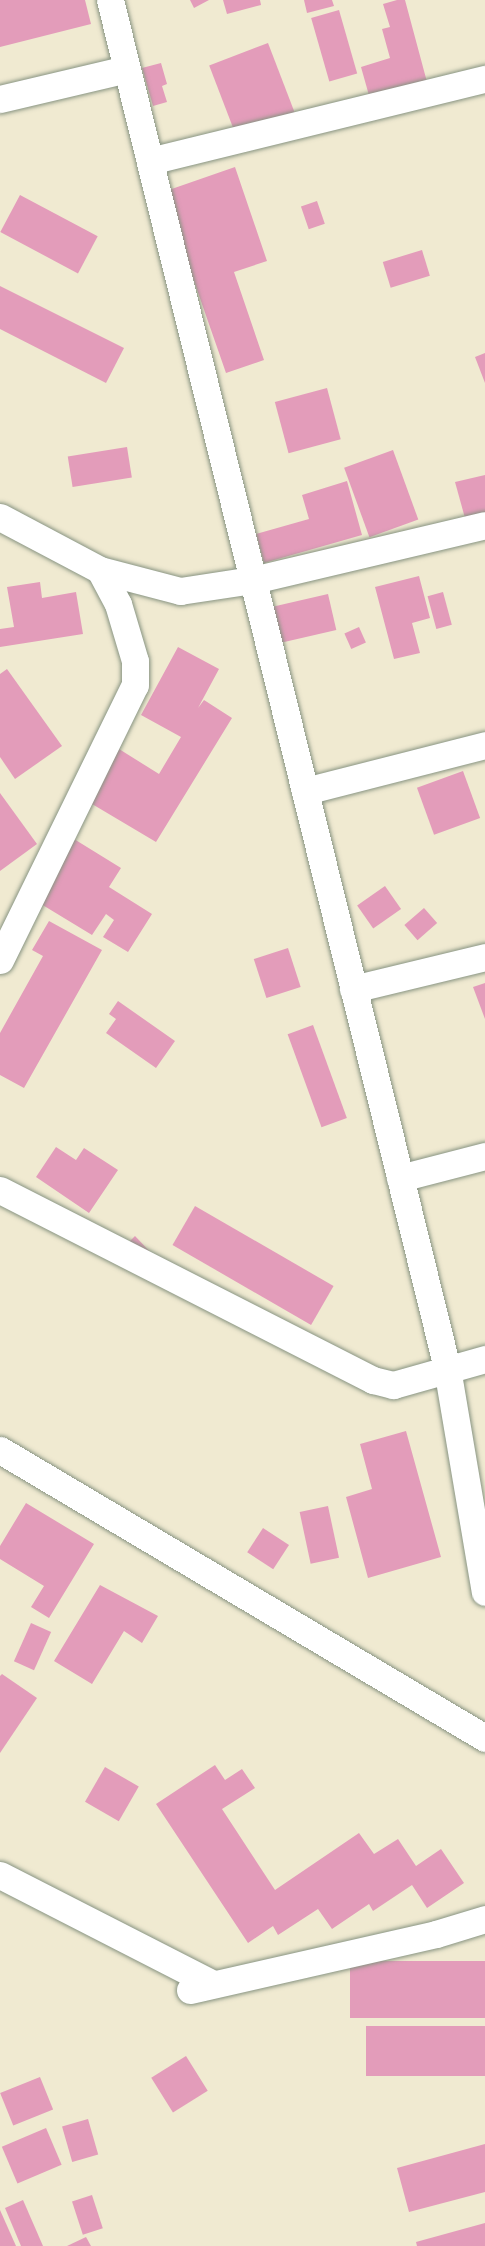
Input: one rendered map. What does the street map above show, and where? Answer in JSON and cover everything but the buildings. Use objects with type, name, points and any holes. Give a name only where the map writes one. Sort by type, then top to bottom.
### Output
[{"type":"street","points":[[110,0],[447,1368],[485,1592]]},
{"type":"street","points":[[0,99],[127,69]]},
{"type":"street","points":[[150,161],[485,79]]},
{"type":"street","points":[[0,517],[100,570],[180,591],[253,580],[485,525]]},
{"type":"street","points":[[0,960],[135,685],[135,661],[118,604],[100,570]]},
{"type":"street","points":[[304,791],[485,745]]},
{"type":"street","points":[[354,989],[485,957]]},
{"type":"street","points":[[400,1178],[485,1156]]},
{"type":"street","points":[[0,1190],[373,1380],[393,1385],[485,1359]]},
{"type":"street","points":[[0,1450],[485,1738]]},
{"type":"street","points":[[0,1875],[201,1987],[436,1934],[485,1919]]}]
